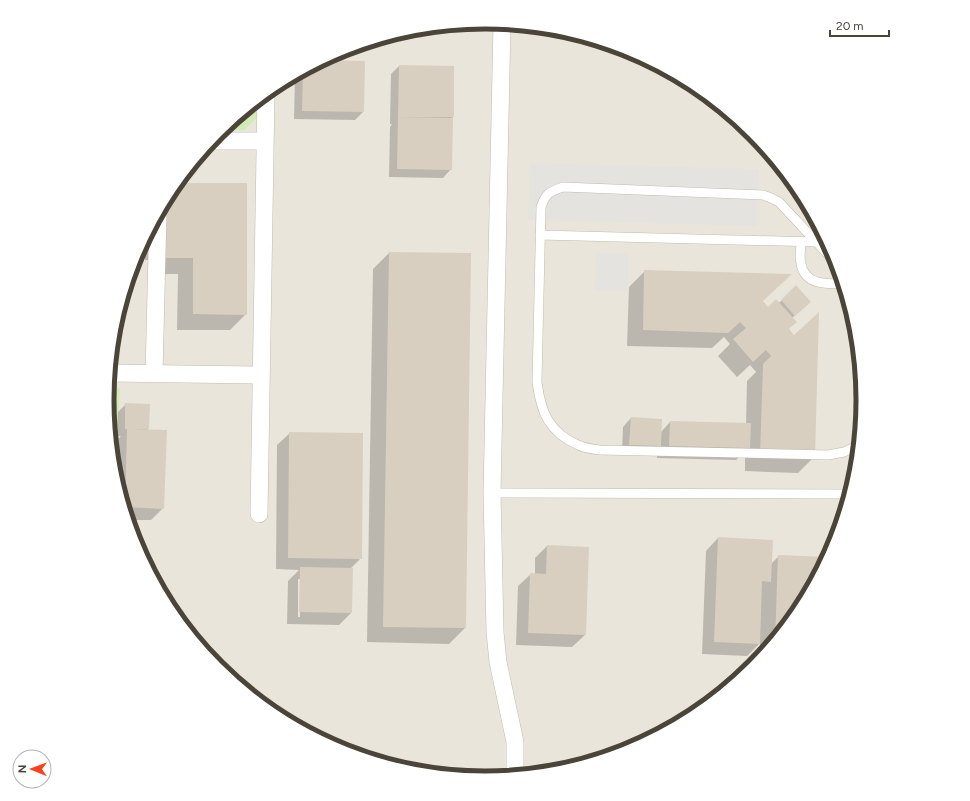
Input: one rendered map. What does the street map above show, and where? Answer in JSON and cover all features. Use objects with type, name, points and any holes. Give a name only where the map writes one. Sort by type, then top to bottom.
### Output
[{"type":"street","points":[[502,30],[492,493],[494,632],[498,662],[514,742],[516,770]]},
{"type":"street","points":[[259,514],[266,101]]},
{"type":"street","points":[[220,140],[265,141]]},
{"type":"street","points":[[154,374],[158,225]]},
{"type":"street","points":[[114,373],[262,375]]},
{"type":"lane","points":[[824,249],[779,202],[763,195],[572,187],[563,187],[554,191],[545,197],[541,207],[537,382],[539,402],[548,421],[562,436],[580,446],[599,450],[828,455],[844,452],[853,448]]},
{"type":"lane","points":[[540,235],[818,242]]},
{"type":"lane","points":[[801,242],[801,264],[803,271],[808,278],[822,284],[838,284]]},
{"type":"lane","points":[[492,493],[845,494]]},
{"type":"shaded area","points":[[485,29],[533,32],[557,36],[604,49],[627,57],[671,79],[711,106],[730,121],[748,138],[780,174],[807,215],[818,236],[837,281],[844,304],[856,376],[856,425],[844,497],[837,520],[818,565],[807,586],[780,627],[748,663],[730,680],[691,709],[649,734],[627,744],[581,759],[533,769],[509,771],[485,772],[437,769],[413,765],[366,752],[343,744],[299,722],[259,695],[240,680],[222,663],[190,627],[163,586],[152,565],[133,520],[126,497],[114,425],[114,376],[126,304],[133,281],[152,236],[163,215],[190,174],[222,138],[240,121],[279,92],[321,67],[343,57],[389,42],[437,32],[461,30]]},
{"type":"shaded area","points":[[530,163],[759,169],[757,226],[528,220]]},
{"type":"shaded area","points":[[596,253],[628,254],[628,291],[595,290]]},
{"type":"green space","points":[[261,105],[260,115],[244,130],[230,130]]},
{"type":"green space","points":[[114,388],[120,388],[117,447],[114,425]]},
{"type":"building","points":[[336,60],[365,61],[364,112],[302,111],[303,77]]},
{"type":"building","points":[[399,65],[454,66],[454,117],[398,117]]},
{"type":"building","points":[[398,117],[453,118],[452,170],[397,169]]},
{"type":"building","points":[[184,183],[247,183],[247,315],[193,314],[193,258],[166,258],[166,244],[161,244],[161,219]]},
{"type":"building","points":[[389,252],[471,253],[466,628],[383,627]]},
{"type":"building","points":[[644,270],[792,274],[763,301],[768,307],[776,299],[797,322],[789,329],[794,335],[819,312],[815,457],[760,456],[763,364],[771,356],[766,350],[753,362],[733,339],[746,328],[740,322],[728,333],[643,330]]},
{"type":"building","points":[[796,285],[811,302],[795,316],[781,300]]},
{"type":"building","points":[[125,403],[150,404],[149,429],[132,429],[167,430],[164,509],[129,507],[125,494],[127,429],[125,429]]},
{"type":"building","points":[[631,417],[662,419],[661,446],[629,445]]},
{"type":"building","points":[[670,421],[751,423],[750,448],[669,446]]},
{"type":"building","points":[[289,432],[363,433],[362,559],[288,558]]},
{"type":"building","points":[[718,537],[773,540],[771,582],[762,581],[760,644],[714,642]]},
{"type":"building","points":[[547,545],[589,547],[586,635],[528,633],[530,573],[546,574]]},
{"type":"building","points":[[778,555],[822,557],[807,586],[775,632]]},
{"type":"building","points":[[300,567],[353,568],[352,613],[299,612]]}]
